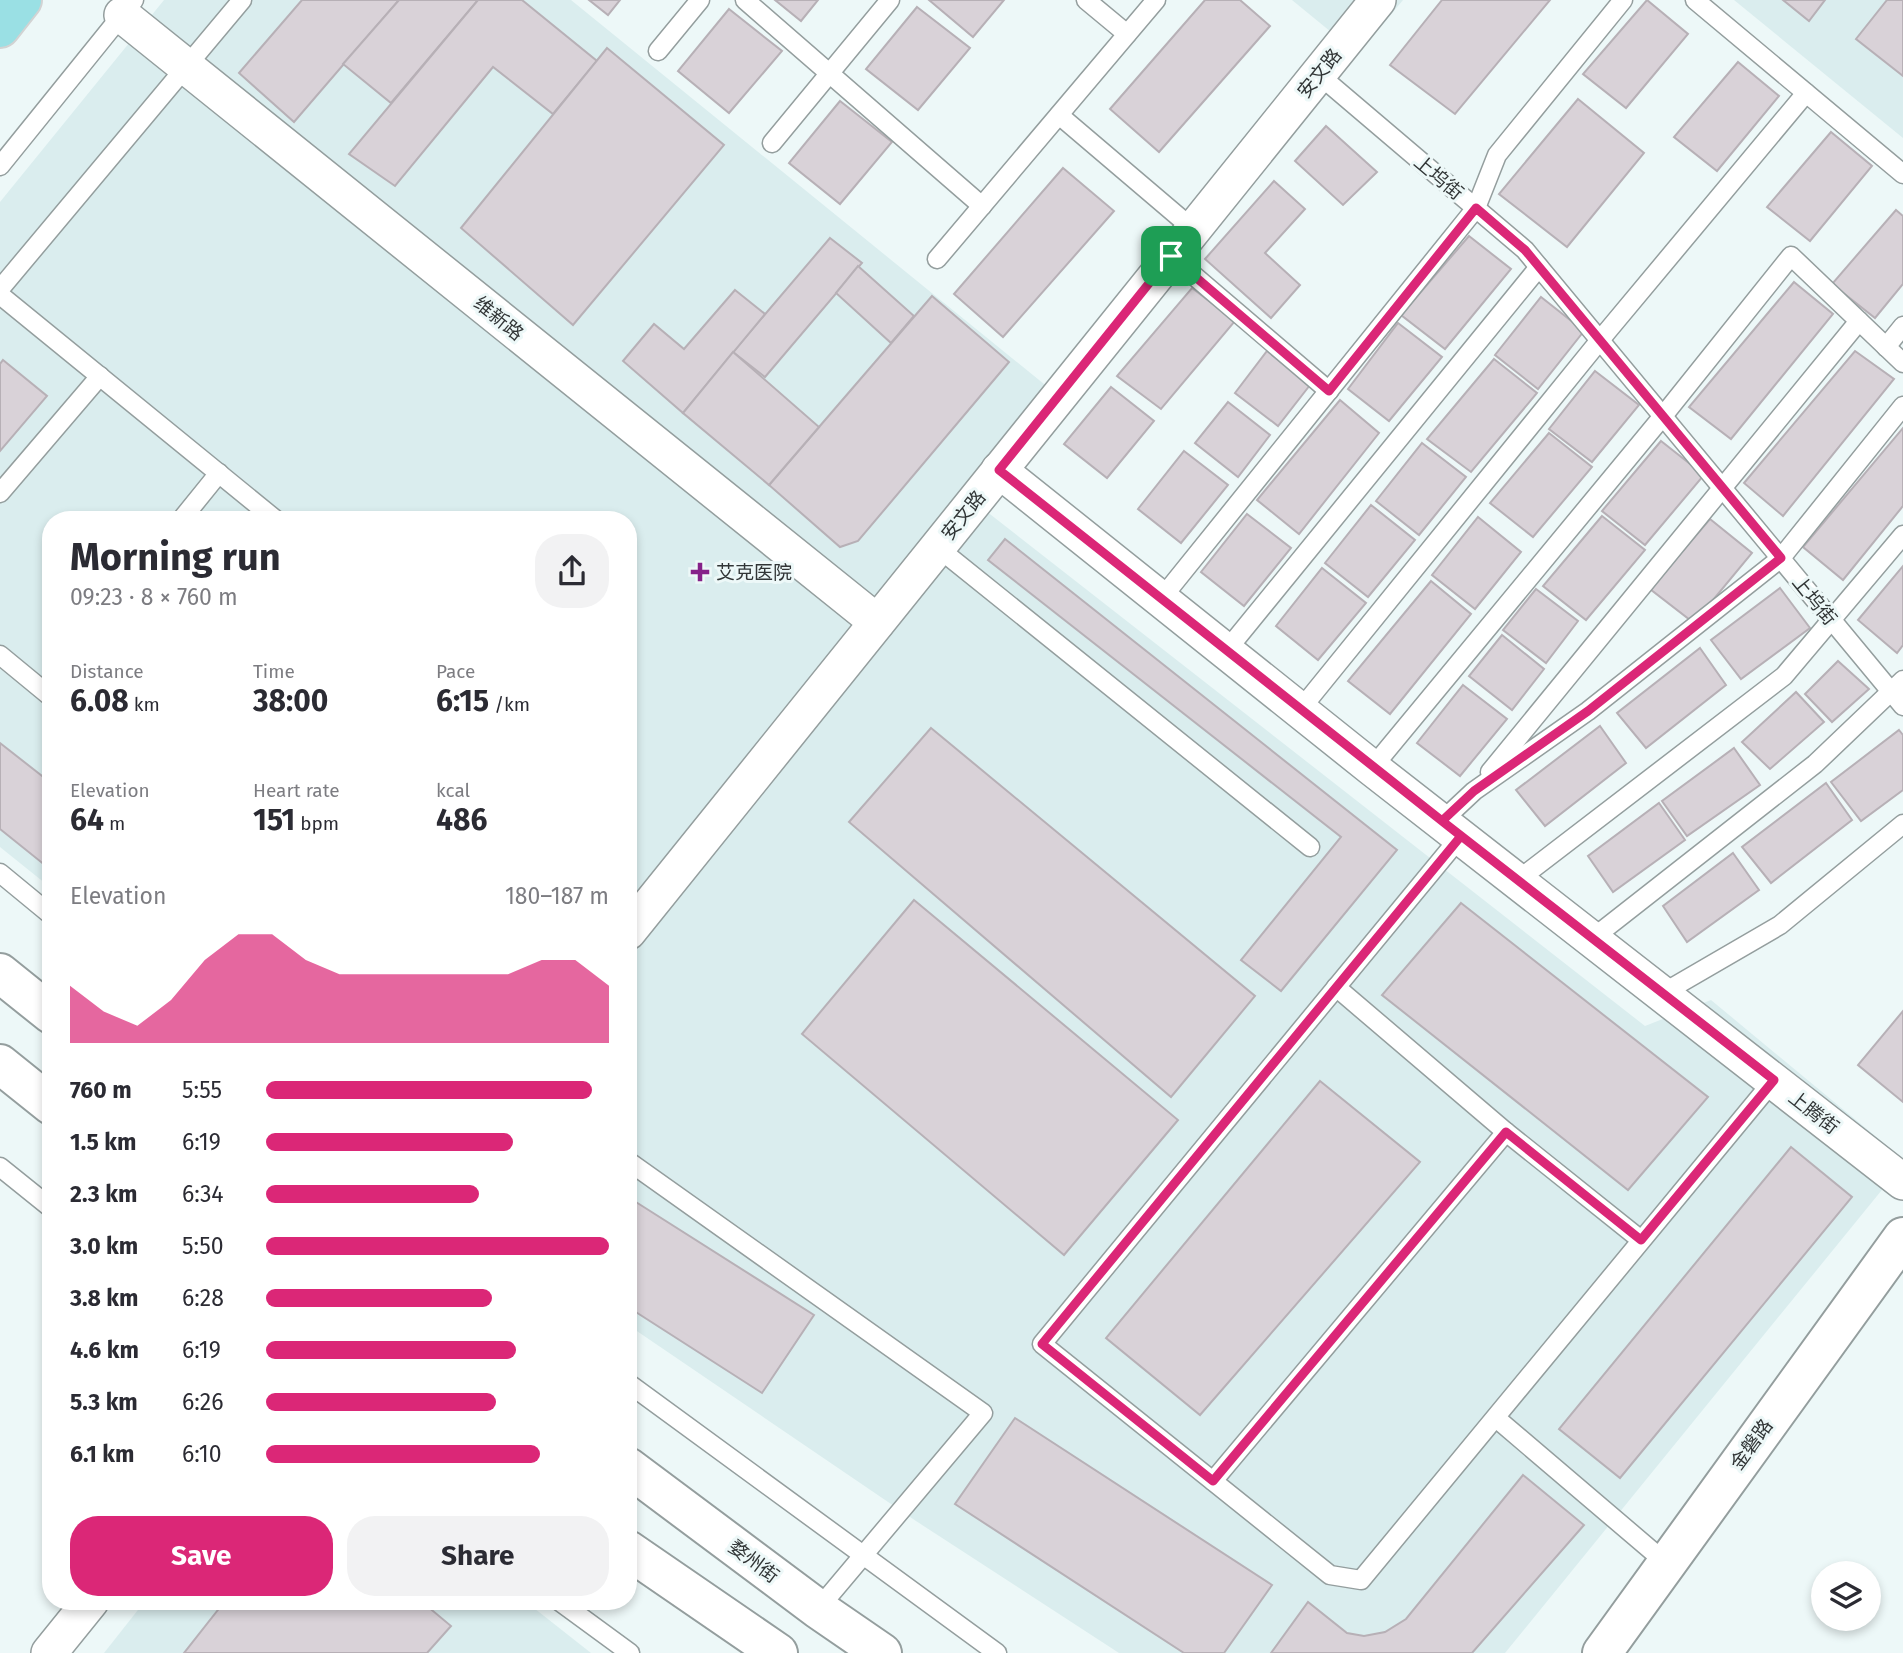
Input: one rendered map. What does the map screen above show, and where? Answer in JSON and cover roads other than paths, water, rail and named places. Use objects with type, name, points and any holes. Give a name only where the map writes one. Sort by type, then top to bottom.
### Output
[{"type":"main road","points":[[0,28],[22,0]]},
{"type":"main road","points":[[0,973],[42,1007]]},
{"type":"main road","points":[[0,1064],[42,1098]]},
{"type":"main road","name":"金磐路","points":[[1602,1653],[1665,1562],[1903,1237]]},
{"type":"main road","name":"婺州街","points":[[637,1474],[818,1609],[882,1653]]},
{"type":"main road","points":[[637,1556],[778,1653]]},
{"type":"street","name":"安文路","points":[[637,921],[1378,0]]},
{"type":"street","name":"维新路","points":[[128,7],[186,66],[877,622]]},
{"type":"street","name":"上腾街","points":[[999,470],[1373,768],[1903,1182]]},
{"type":"street","points":[[49,1653],[83,1610]]},
{"type":"lane","points":[[0,289],[242,0]]},
{"type":"lane","points":[[657,51],[700,0]]},
{"type":"lane","points":[[745,0],[982,206]]},
{"type":"lane","points":[[772,143],[890,0]]},
{"type":"lane","points":[[1086,0],[1127,34]]},
{"type":"lane","points":[[937,259],[1156,0]]},
{"type":"lane","points":[[1161,599],[1476,208],[1497,155],[1623,0]]},
{"type":"lane","points":[[1695,0],[1903,174]]},
{"type":"lane","points":[[0,166],[128,7]]},
{"type":"lane","name":"上坞街","points":[[1318,74],[1525,250],[1832,620],[1897,686],[1903,706]]},
{"type":"lane","points":[[1300,710],[1600,340],[1806,93]]},
{"type":"lane","points":[[1059,114],[1193,229]]},
{"type":"lane","points":[[1171,256],[1329,391]]},
{"type":"lane","points":[[1373,768],[1791,256],[1903,363]]},
{"type":"lane","points":[[1226,651],[1539,267]]},
{"type":"lane","points":[[0,295],[265,511]]},
{"type":"lane","points":[[1774,1080],[1361,1580],[1330,1575],[1042,1344],[1336,987],[1451,828],[1474,791],[1859,321]]},
{"type":"lane","points":[[1886,347],[1903,326]]},
{"type":"lane","points":[[0,493],[100,376]]},
{"type":"lane","points":[[1474,791],[1588,711],[1781,558],[1903,406]]},
{"type":"lane","points":[[188,511],[219,473]]},
{"type":"lane","points":[[1518,880],[1784,676],[1903,535]]},
{"type":"lane","points":[[937,547],[1310,848]]},
{"type":"lane","points":[[0,655],[42,684]]},
{"type":"lane","points":[[1593,938],[1815,764],[1897,686]]},
{"type":"lane","points":[[1663,993],[1780,925],[1903,824]]},
{"type":"lane","points":[[0,873],[42,908]]},
{"type":"lane","points":[[1336,987],[1506,1132],[1641,1240]]},
{"type":"lane","points":[[1213,1481],[1506,1132]]},
{"type":"lane","points":[[0,1167],[42,1201]]},
{"type":"lane","points":[[637,1167],[983,1413],[861,1554],[818,1609]]},
{"type":"lane","points":[[637,1390],[997,1653]]},
{"type":"lane","points":[[1496,1418],[1665,1562]]},
{"type":"lane","points":[[571,1610],[631,1653]]},
{"type":"place","name":"艾克医院","points":[[700,572]]}]
